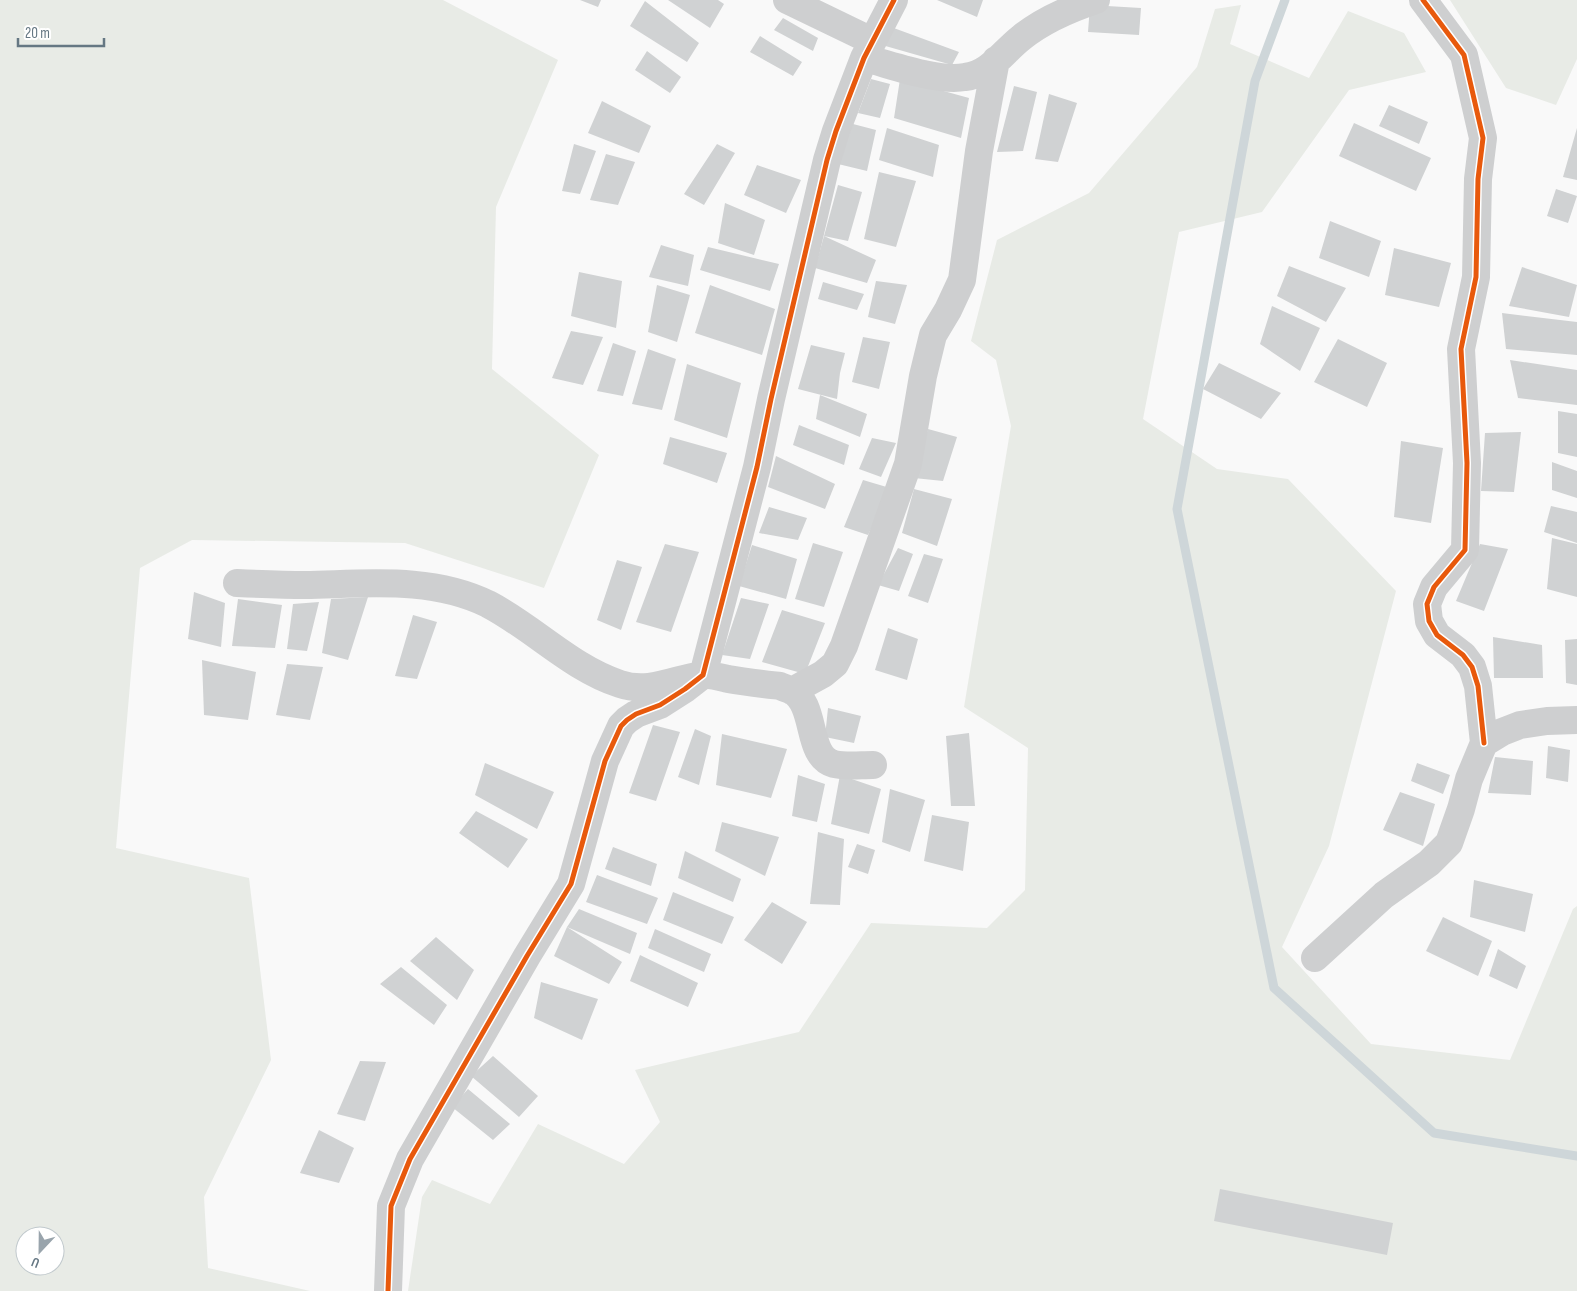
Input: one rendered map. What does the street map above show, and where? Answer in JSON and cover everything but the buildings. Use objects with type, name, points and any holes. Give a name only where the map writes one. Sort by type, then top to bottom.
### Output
[{"type":"street","points":[[787,0],[868,50],[942,78],[965,78],[981,73],[1020,38],[1040,24],[1065,11],[1096,0]]},
{"type":"street","points":[[388,1291],[391,1206],[399,1183],[415,1150],[527,956],[571,884],[605,761],[614,738],[627,720],[660,704],[685,689],[703,675],[757,467],[773,390],[827,160],[836,130],[868,50],[894,0]]},
{"type":"street","points":[[1316,958],[1384,895],[1429,863],[1449,842],[1461,808],[1468,779],[1484,743],[1478,686],[1472,668],[1463,656],[1437,635],[1429,622],[1427,604],[1434,587],[1465,550],[1467,463],[1461,349],[1476,277],[1478,179],[1483,138],[1464,54],[1423,0]]},
{"type":"street","points":[[792,691],[823,674],[835,664],[844,646],[908,464],[923,376],[933,335],[948,310],[962,280],[979,151],[996,60]]},
{"type":"street","points":[[237,583],[304,585],[412,584],[440,588],[465,595],[488,605],[587,669],[621,684],[642,688],[664,685],[703,675],[780,686],[792,691],[806,707],[818,753],[834,764],[872,765]]},
{"type":"street","points":[[1484,743],[1502,732],[1520,725],[1547,721],[1577,720]]},
{"type":"shaded area","points":[[0,0],[443,0],[558,60],[496,207],[492,369],[599,455],[544,588],[405,543],[192,540],[140,568],[116,848],[249,878],[271,1060],[204,1197],[208,1268],[310,1291],[0,1291]]},
{"type":"shaded area","points":[[1450,0],[1577,0],[1577,59],[1556,105],[1506,88]]},
{"type":"shaded area","points":[[1241,5],[1230,44],[1309,78],[1348,11],[1404,33],[1426,72],[1349,90],[1262,212],[1179,232],[1143,419],[1217,469],[1288,479],[1396,591],[1329,846],[1282,947],[1371,1044],[1510,1060],[1573,909],[1577,906],[1577,1291],[408,1291],[422,1197],[432,1180],[490,1204],[538,1124],[624,1164],[660,1122],[635,1070],[799,1032],[871,923],[987,928],[1025,890],[1028,748],[964,707],[1011,426],[996,360],[971,341],[997,240],[1089,193],[1197,67],[1215,9]]},
{"type":"waterway","points":[[1285,0],[1255,81],[1177,509],[1274,988],[1434,1133],[1577,1156]]},
{"type":"cycle path","points":[[388,1291],[391,1206],[410,1159],[527,956],[571,884],[605,761],[621,726],[636,714],[660,705],[703,675],[757,467],[827,160],[864,58],[894,0]]},
{"type":"cycle path","points":[[1423,0],[1464,55],[1483,138],[1478,179],[1476,277],[1461,349],[1467,463],[1465,550],[1434,587],[1427,604],[1429,621],[1437,635],[1463,655],[1472,667],[1478,686],[1484,743]]}]
